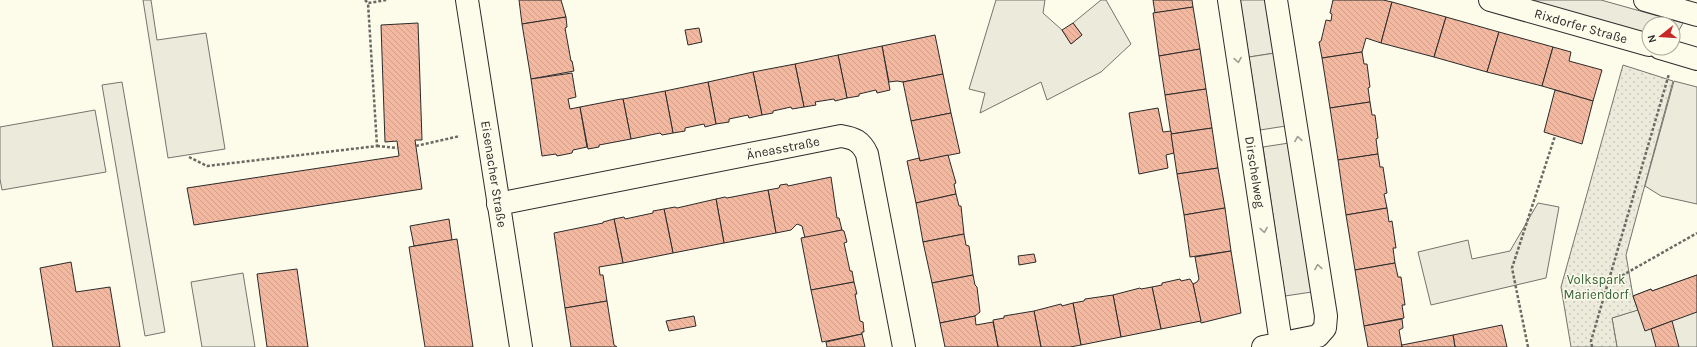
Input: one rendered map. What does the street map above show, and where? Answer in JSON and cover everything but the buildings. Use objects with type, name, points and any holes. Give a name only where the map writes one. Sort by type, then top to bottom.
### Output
[{"type":"street","name":"Eisenacher Straße","points":[[468,0],[521,347]]},
{"type":"street","name":"Dirschelweg","points":[[1229,0],[1272,345]]},
{"type":"street","points":[[1272,345],[1318,336],[1325,328],[1326,316],[1276,0]]},
{"type":"street","name":"Rixdorfer Straße","points":[[1490,0],[1641,43]]},
{"type":"street","points":[[1645,0],[1697,15]]},
{"type":"street","points":[[1681,54],[1697,58]]},
{"type":"street","name":"Äneasstraße","points":[[498,204],[841,136],[853,138],[863,145],[867,154],[904,347]]},
{"type":"path","points":[[365,0],[368,3],[377,146]]},
{"type":"path","points":[[368,3],[387,0]]},
{"type":"path","points":[[1592,347],[1591,341],[1670,73]]},
{"type":"path","points":[[416,146],[460,136]]},
{"type":"path","points":[[1528,347],[1512,268],[1555,136]]},
{"type":"path","points":[[188,157],[207,166],[377,146],[398,148]]},
{"type":"path","points":[[1608,283],[1697,233]]},
{"type":"green space","points":[[1240,0],[1267,0],[1275,53],[1249,57]]},
{"type":"green space","name":"Volkspark Mariendorf","points":[[1623,65],[1673,81],[1626,255],[1633,296],[1638,310],[1612,318],[1617,347],[1571,347],[1561,287]]},
{"type":"green space","points":[[122,82],[165,332],[145,336],[102,85]]},
{"type":"green space","points":[[95,110],[106,172],[2,190],[0,179],[0,127]]},
{"type":"green space","points":[[1697,275],[1697,347],[1617,347],[1612,318],[1637,310],[1633,296]]},
{"type":"shaded area","points":[[143,0],[151,0],[157,40],[206,33],[225,149],[168,158]]},
{"type":"shaded area","points":[[996,0],[1045,0],[1043,13],[1062,30],[1071,44],[1082,35],[1073,23],[1101,0],[1106,0],[1131,44],[1101,72],[1047,100],[1041,82],[980,113],[985,93],[969,89]]},
{"type":"shaded area","points":[[1522,0],[1601,0],[1658,16],[1641,16],[1641,33]]},
{"type":"shaded area","points":[[1275,53],[1286,126],[1260,130],[1249,57]]},
{"type":"shaded area","points":[[1674,81],[1697,87],[1697,204],[1661,196],[1645,186]]},
{"type":"shaded area","points":[[1289,143],[1312,292],[1285,296],[1263,147]]},
{"type":"shaded area","points":[[1538,203],[1559,207],[1546,278],[1431,305],[1418,252],[1468,240],[1472,259],[1510,251]]},
{"type":"shaded area","points":[[243,273],[255,347],[202,347],[191,282]]}]
